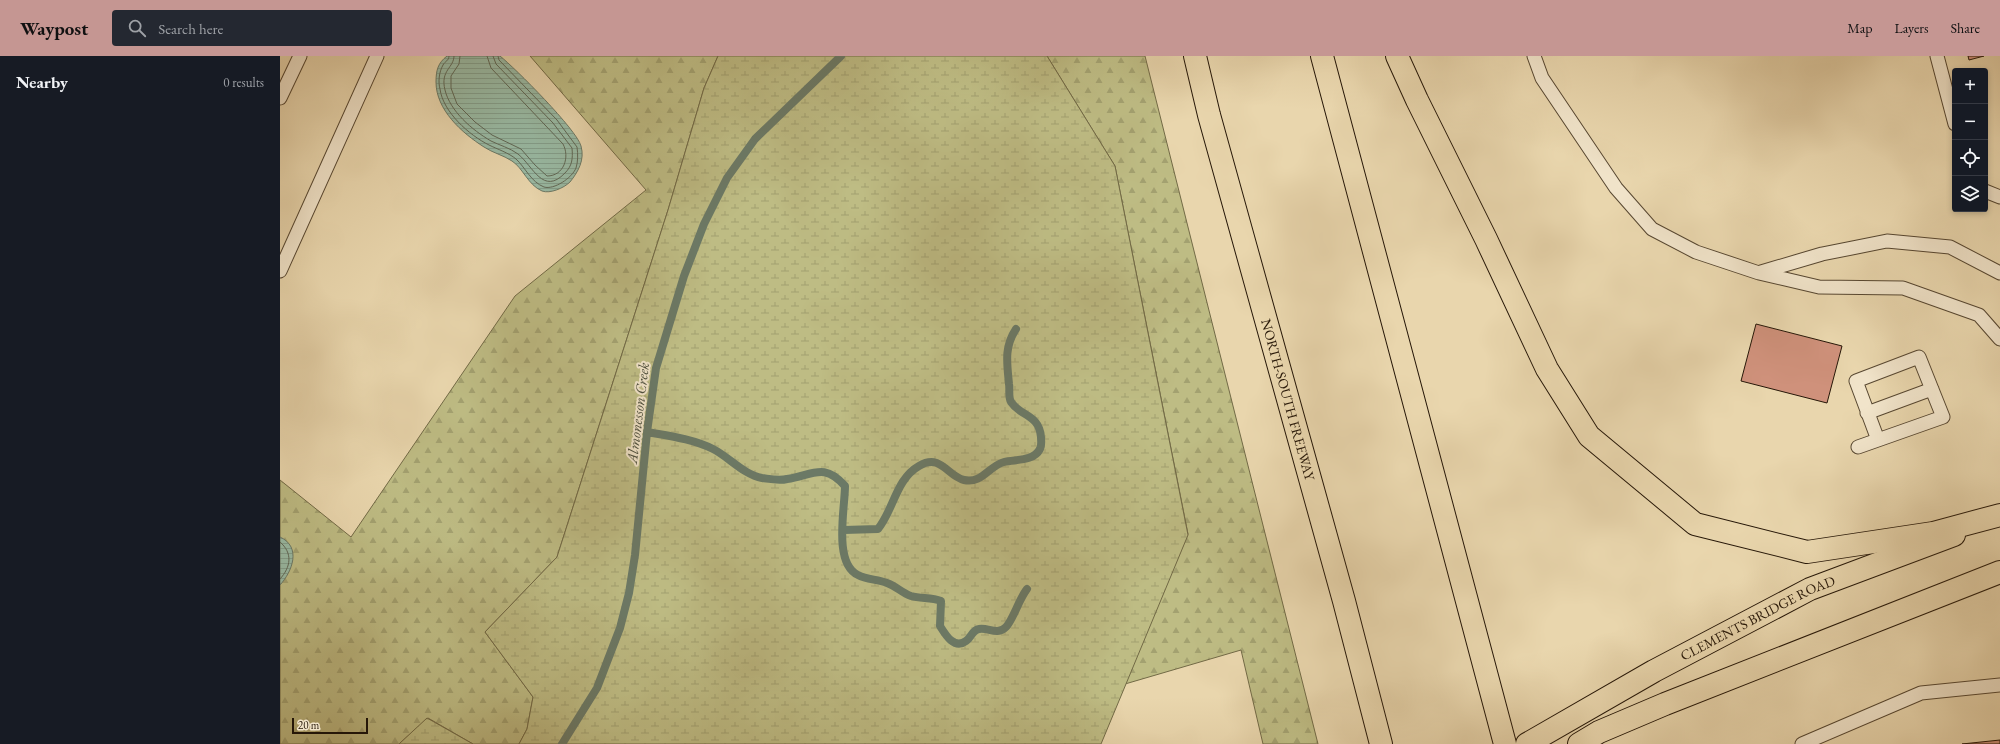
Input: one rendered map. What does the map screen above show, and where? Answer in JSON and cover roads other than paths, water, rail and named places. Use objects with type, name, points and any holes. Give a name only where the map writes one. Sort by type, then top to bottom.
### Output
[{"type":"main road","name":"NORTH-SOUTH FREEWAY","points":[[1195,56],[1209,115],[1344,601],[1381,744]]},
{"type":"main road","points":[[1322,56],[1450,542],[1505,744]]},
{"type":"main road","points":[[1397,56],[1547,369],[1589,436],[1695,524],[1807,552],[1933,533],[2000,516]]},
{"type":"main road","name":"CLEMENTS BRIDGE ROAD","points":[[1527,744],[1654,671],[1810,589],[2000,516]]},
{"type":"main road","points":[[1578,744],[1599,732],[1665,704],[2000,572]]},
{"type":"lane","points":[[280,98],[284,80],[300,56]]},
{"type":"lane","points":[[280,272],[377,56]]},
{"type":"lane","points":[[1534,56],[1542,78],[1616,188],[1652,229],[1696,252],[1759,273],[1819,287],[1902,288],[1980,315],[2000,339]]},
{"type":"lane","points":[[1937,56],[1952,113]]},
{"type":"lane","points":[[1988,192],[2000,197]]},
{"type":"lane","points":[[1759,273],[1822,254],[1887,241],[1950,247],[2000,273]]},
{"type":"lane","points":[[1858,447],[1878,440],[1943,417],[1920,357],[1856,381],[1878,440]]},
{"type":"lane","points":[[1867,413],[1932,389]]},
{"type":"lane","points":[[1802,744],[1921,693],[2000,685]]},
{"type":"water","points":[[447,56],[500,56],[531,86],[569,127],[581,146],[582,156],[580,166],[570,182],[557,190],[549,192],[542,191],[529,181],[516,164],[484,147],[459,128],[445,111],[437,92],[437,70],[441,61]]},
{"type":"water","points":[[280,537],[287,541],[291,547],[293,560],[288,573],[280,585]]},
{"type":"waterway","name":"Almonesson Creek","points":[[562,744],[597,688],[620,628],[629,593],[635,555],[647,432],[656,368],[684,276],[704,224],[727,178],[755,139],[841,56]]},
{"type":"waterway","points":[[844,530],[878,529],[888,513],[900,486],[911,472],[919,466],[933,462],[958,478],[970,481],[981,477],[999,464],[1028,458],[1037,453],[1041,446],[1040,430],[1037,424],[1029,416],[1015,407],[1010,398],[1007,355],[1012,336],[1016,329]]},
{"type":"waterway","points":[[647,432],[681,438],[713,449],[743,470],[762,478],[784,480],[818,472],[831,474],[845,486],[842,534],[845,559],[850,569],[861,577],[887,583],[911,596],[941,601],[940,626],[947,637],[958,644],[966,641],[975,631],[979,629],[996,631],[1003,630],[1009,624],[1021,598],[1027,589]]}]
